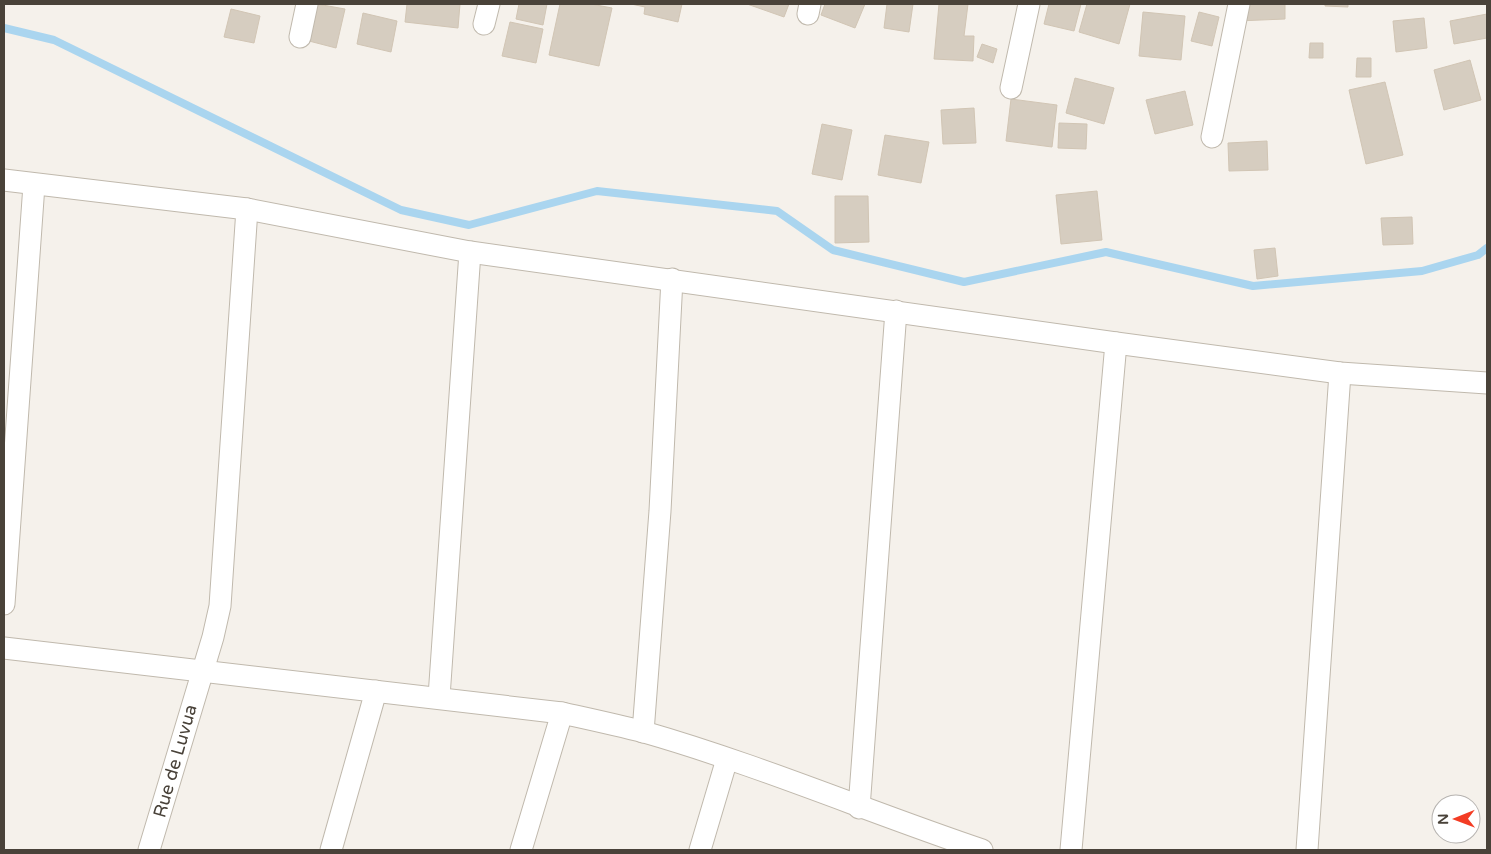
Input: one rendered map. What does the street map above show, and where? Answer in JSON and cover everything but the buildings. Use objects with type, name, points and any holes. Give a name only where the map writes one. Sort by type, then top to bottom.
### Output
[{"type":"street","points":[[300,37],[307,4]]},
{"type":"street","points":[[1011,88],[1029,4]]},
{"type":"street","points":[[1212,138],[1240,4]]},
{"type":"street","points":[[4,180],[247,209],[470,252],[1116,343],[1340,373],[1487,383]]},
{"type":"street","points":[[4,604],[34,185]]},
{"type":"street","name":"Rue de Luvua","points":[[149,850],[220,606],[247,209]]},
{"type":"street","points":[[439,697],[470,252]]},
{"type":"street","points":[[643,732],[660,511],[672,279]]},
{"type":"street","points":[[859,808],[896,311]]},
{"type":"street","points":[[1071,850],[1116,343]]},
{"type":"street","points":[[1307,850],[1340,373]]},
{"type":"street","points":[[4,648],[439,697],[562,713],[643,732],[727,759],[859,808],[982,850]]},
{"type":"street","points":[[331,850],[376,691]]},
{"type":"street","points":[[521,850],[562,713]]},
{"type":"street","points":[[700,850],[727,759]]},
{"type":"waterway","points":[[4,28],[54,40],[401,210],[469,225],[597,191],[777,211],[833,250],[964,282],[1106,252],[1253,286],[1422,271],[1478,255],[1487,248]]}]
